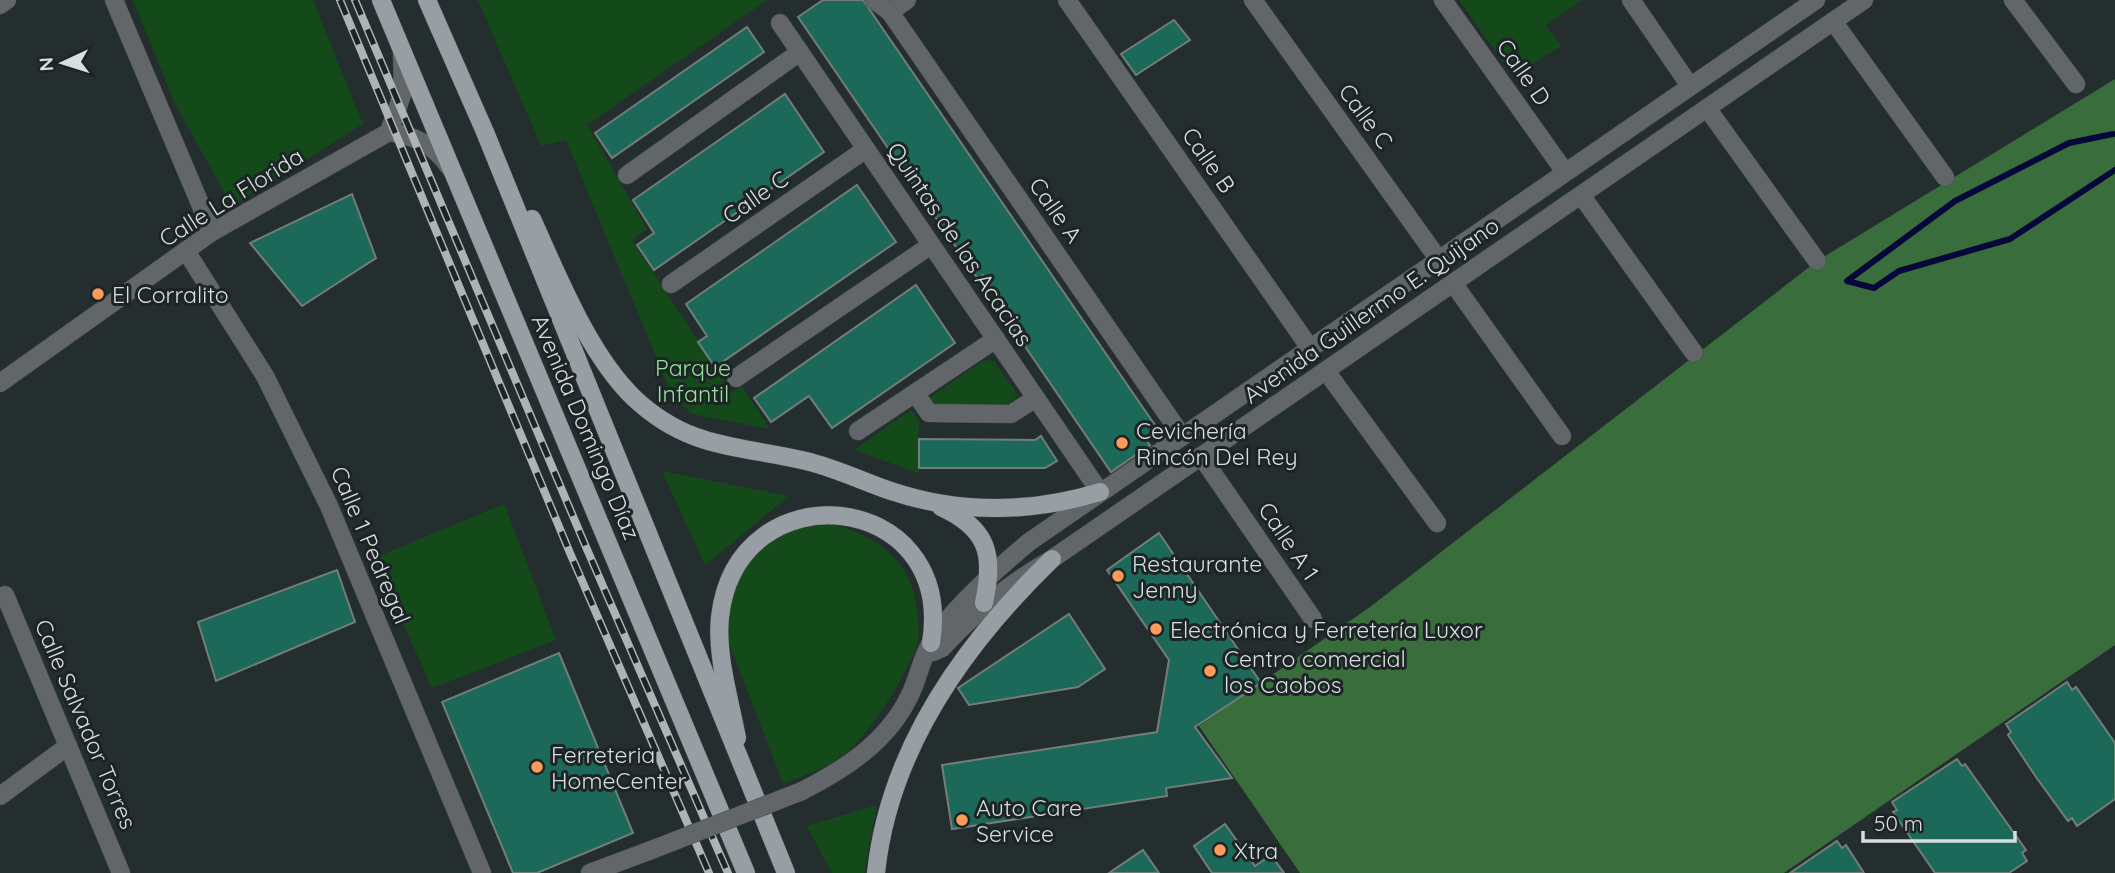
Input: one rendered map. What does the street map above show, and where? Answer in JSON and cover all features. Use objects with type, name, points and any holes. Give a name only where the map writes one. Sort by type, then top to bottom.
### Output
[{"type":"main road","name":"Avenida Domingo Díaz","points":[[381,0],[747,873]]},
{"type":"main road","name":"Avenida Domingo Díaz","points":[[427,0],[485,132],[744,776],[786,873]]},
{"type":"main road","points":[[485,132],[525,204],[581,320],[610,370],[646,409],[703,441],[808,461],[951,512],[979,534],[987,547],[989,575],[984,603]]},
{"type":"main road","points":[[929,502],[976,508],[1018,508],[1077,499],[1100,492]]},
{"type":"main road","points":[[744,776],[721,646],[720,616],[734,573],[742,560],[765,537],[790,523],[816,514],[844,514],[874,523],[900,543],[925,579],[933,610],[929,649]]},
{"type":"main road","points":[[876,873],[880,841],[894,787],[929,712],[978,638],[1052,559]]},
{"type":"street","points":[[0,5],[7,0]]},
{"type":"street","points":[[114,0],[212,232]]},
{"type":"street","name":"Calle A","points":[[874,0],[890,12],[1182,436]]},
{"type":"street","points":[[890,12],[907,0]]},
{"type":"street","name":"Calle B","points":[[1068,0],[1310,348]]},
{"type":"street","name":"Calle C","points":[[1253,0],[1439,260]]},
{"type":"street","name":"Calle D","points":[[1443,0],[1565,172]]},
{"type":"street","points":[[1631,0],[1690,86]]},
{"type":"street","name":"Avenida Guillermo E. Quijano","points":[[929,649],[989,575],[1029,542],[1816,0]]},
{"type":"street","name":"Avenida Guillermo E. Quijano","points":[[929,649],[942,648],[984,603],[1052,559],[1864,0]]},
{"type":"street","points":[[2013,0],[2076,84]]},
{"type":"street","points":[[1833,21],[1945,177]]},
{"type":"street","name":"Quintas de las Acacias","points":[[779,23],[1100,492]]},
{"type":"street","points":[[401,49],[403,92],[389,132],[408,134],[425,142],[440,154],[451,170]]},
{"type":"street","points":[[627,175],[800,52]]},
{"type":"street","points":[[1707,108],[1816,261]]},
{"type":"street","name":"Calle La Florida","points":[[0,383],[212,232],[389,132]]},
{"type":"street","name":"Calle C","points":[[671,284],[866,149]]},
{"type":"street","points":[[1581,195],[1694,353]]},
{"type":"street","points":[[736,378],[931,245]]},
{"type":"street","name":"Calle 1 Pedregal","points":[[186,251],[265,376],[329,506],[482,873]]},
{"type":"street","points":[[1453,283],[1562,436]]},
{"type":"street","points":[[858,431],[996,339]]},
{"type":"street","points":[[1286,364],[1302,387]]},
{"type":"street","points":[[1326,370],[1437,523]]},
{"type":"street","points":[[915,393],[929,413],[1011,414],[1036,398]]},
{"type":"street","name":"Calle A 1","points":[[1202,456],[1312,619]]},
{"type":"street","name":"Calle Salvador Torres","points":[[5,595],[121,873]]},
{"type":"street","points":[[590,873],[802,791],[844,769],[880,738],[908,699],[929,649]]},
{"type":"street","points":[[0,796],[68,746]]},
{"type":"green space","points":[[133,0],[313,0],[363,124],[232,206],[175,104]]},
{"type":"green space","name":"Parque Infantil","points":[[478,0],[767,0],[587,125],[647,229],[632,240],[732,393],[742,386],[770,429],[692,414],[672,395],[566,140],[541,146]]},
{"type":"green space","points":[[1459,0],[1582,0],[1546,25],[1561,46],[1513,76]]},
{"type":"green space","points":[[2115,79],[2115,645],[1784,873],[1300,873],[1199,726],[1370,607],[1817,261]]},
{"type":"green space","points":[[993,360],[1018,396],[1003,408],[933,405],[929,398],[983,361]]},
{"type":"green space","points":[[911,410],[919,420],[918,473],[854,450]]},
{"type":"green space","points":[[662,471],[789,496],[705,565]]},
{"type":"green space","points":[[504,504],[556,640],[432,688],[374,558]]},
{"type":"green space","points":[[832,524],[879,544],[901,566],[915,596],[918,641],[891,696],[854,746],[830,764],[783,783],[723,628],[739,573],[769,542],[799,527]]},
{"type":"green space","points":[[877,805],[864,873],[832,873],[807,826]]},
{"type":"building","points":[[823,0],[863,0],[1159,431],[1146,440],[1150,445],[1111,472],[1011,326],[1016,323],[983,275],[978,279],[798,17]]},
{"type":"building","points":[[1174,20],[1190,40],[1136,75],[1121,54]]},
{"type":"building","points":[[747,27],[764,52],[612,158],[595,133]]},
{"type":"building","points":[[785,94],[824,152],[654,270],[637,245],[654,233],[633,200]]},
{"type":"building","points":[[857,185],[896,242],[715,367],[698,342],[707,336],[686,304]]},
{"type":"building","points":[[352,194],[376,258],[302,306],[250,243]]},
{"type":"building","points":[[916,285],[955,343],[832,428],[809,396],[771,422],[754,398]]},
{"type":"building","points":[[1041,436],[1057,461],[1045,468],[919,468],[919,439],[1035,440]]},
{"type":"building","name":"Centro comercial los Caobos","points":[[1159,533],[1261,683],[1195,727],[1232,778],[1166,788],[1167,796],[952,829],[942,765],[1157,732],[1169,660],[1107,570]]},
{"type":"building","points":[[337,570],[355,622],[216,681],[198,622]]},
{"type":"building","points":[[1069,614],[1105,669],[1078,687],[969,705],[958,688]]},
{"type":"building","name":"Ferreteria HomeCenter","points":[[559,653],[633,833],[537,873],[513,873],[442,702]]},
{"type":"building","points":[[2067,682],[2072,690],[2076,687],[2115,743],[2115,799],[2077,826],[2072,818],[2068,821],[2036,777],[2008,735],[2011,732],[2006,724]]},
{"type":"building","points":[[1957,759],[1962,766],[1965,764],[2026,850],[2022,853],[2027,861],[2009,873],[1935,873],[1893,812],[1897,810],[1892,802]]},
{"type":"building","name":"Xtra","points":[[1225,824],[1255,866],[1271,855],[1284,873],[1212,873],[1194,846]]},
{"type":"building","points":[[1837,841],[1842,848],[1846,845],[1864,873],[1790,873]]},
{"type":"building","points":[[1143,850],[1159,873],[1109,873]]},
{"type":"waterway","points":[[2113,134],[2069,143],[1955,201],[1847,281],[1874,288],[1899,271],[2010,239],[2115,170]]},
{"type":"railway","points":[[340,0],[570,553],[709,873]]},
{"type":"railway","points":[[355,0],[586,547],[728,873]]},
{"type":"place","name":"El Corralito","points":[[98,294]]},
{"type":"place","name":"Cevichería Rincón Del Rey","points":[[1122,443]]},
{"type":"place","name":"Restaurante Jenny","points":[[1118,576]]},
{"type":"place","name":"Electrónica y Ferretería Luxor","points":[[1156,629]]},
{"type":"place","name":"Centro comercial los Caobos","points":[[1210,671]]},
{"type":"place","name":"Ferreteria HomeCenter","points":[[537,767]]},
{"type":"place","name":"Auto Care Service","points":[[962,820]]},
{"type":"place","name":"Xtra","points":[[1220,850]]}]
